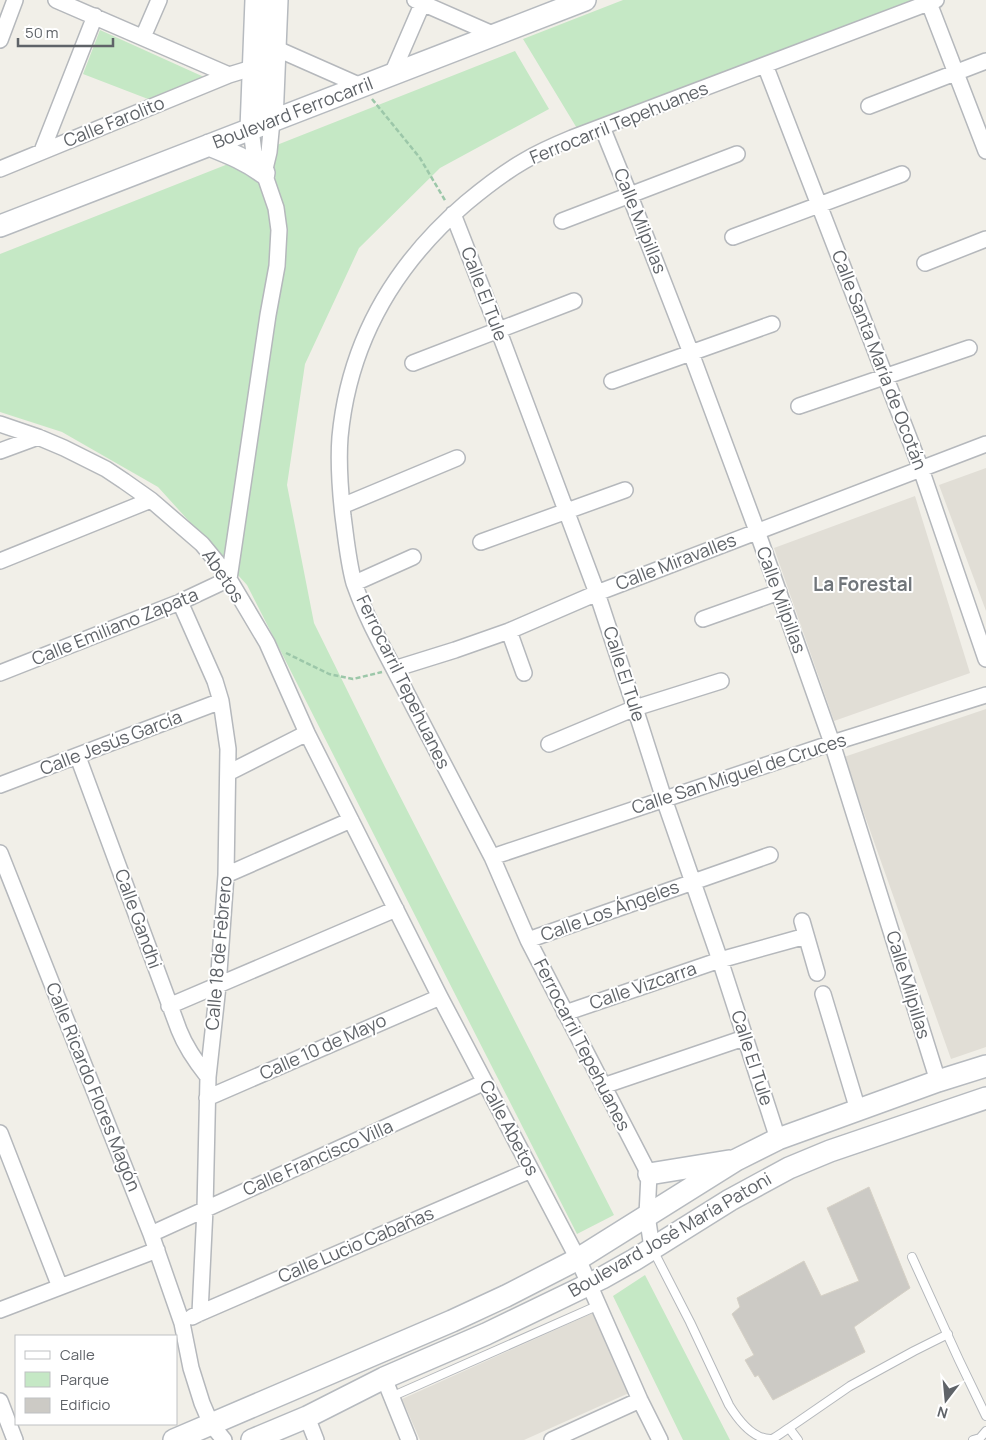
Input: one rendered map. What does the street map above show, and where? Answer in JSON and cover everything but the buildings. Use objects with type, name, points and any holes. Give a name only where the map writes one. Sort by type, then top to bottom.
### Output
[{"type":"main road","points":[[251,129],[256,0]]},
{"type":"main road","points":[[272,121],[277,0]]},
{"type":"main road","name":"Boulevard Ferrocarril","points":[[0,226],[585,0]]},
{"type":"main road","points":[[209,145],[255,166],[264,173]]},
{"type":"main road","name":"Boulevard José María Patoni","points":[[174,1440],[218,1432],[452,1322],[578,1260],[736,1160],[778,1140],[938,1081],[986,1066]]},
{"type":"main road","points":[[887,1132],[928,1106],[934,1096],[938,1081]]},
{"type":"main road","name":"Boulevard José María Patoni","points":[[252,1440],[307,1417],[388,1388],[486,1334],[590,1284],[743,1192],[789,1168],[830,1151],[986,1098]]},
{"type":"main road","points":[[649,1174],[736,1160]]},
{"type":"street","points":[[0,40],[16,0]]},
{"type":"street","points":[[143,37],[159,0]]},
{"type":"street","points":[[392,74],[420,1],[494,35]]},
{"type":"street","points":[[932,1],[956,73],[986,151]]},
{"type":"street","name":"Ferrocarril Tepehuanes","points":[[649,1174],[528,940],[492,857],[394,669],[367,615],[354,583],[348,556],[339,480],[343,413],[349,386],[366,335],[387,292],[403,269],[419,249],[453,214],[503,173],[545,150],[602,127],[932,1]]},
{"type":"street","points":[[66,2],[229,76]]},
{"type":"street","points":[[42,151],[95,16]]},
{"type":"street","points":[[275,48],[361,86]]},
{"type":"street","points":[[869,106],[986,62]]},
{"type":"street","name":"Calle Santa María de Ocotán","points":[[764,65],[921,469],[986,659]]},
{"type":"street","name":"Calle Farolito","points":[[0,169],[252,68]]},
{"type":"street","points":[[264,173],[269,152],[272,121]]},
{"type":"street","name":"Calle Milpillas","points":[[602,127],[691,353],[757,531],[832,743],[938,1081]]},
{"type":"street","points":[[229,580],[266,325],[277,266],[279,230],[276,208],[264,173],[254,153],[251,129]]},
{"type":"street","points":[[562,221],[737,154]]},
{"type":"street","points":[[733,237],[902,174]]},
{"type":"street","name":"Calle El Tule","points":[[453,214],[597,593],[778,1140]]},
{"type":"street","points":[[925,263],[986,239]]},
{"type":"street","points":[[413,363],[574,301]]},
{"type":"street","points":[[612,381],[772,324]]},
{"type":"street","points":[[799,406],[969,348]]},
{"type":"street","name":"Abetos","points":[[0,424],[38,437],[100,466],[151,500],[202,544],[229,580],[267,643],[307,733],[351,820]]},
{"type":"street","points":[[0,452],[38,437]]},
{"type":"street","name":"Calle Miravalles","points":[[394,669],[509,631],[597,593],[986,444]]},
{"type":"street","points":[[342,506],[457,458]]},
{"type":"street","points":[[481,542],[625,490]]},
{"type":"street","points":[[0,562],[151,500]]},
{"type":"street","points":[[354,583],[413,558]]},
{"type":"street","name":"Calle Emiliano Zapata","points":[[0,673],[180,602],[229,580]]},
{"type":"street","points":[[703,618],[778,592]]},
{"type":"street","name":"Calle 18 de Febrero","points":[[180,602],[212,674],[221,700],[228,749],[226,875],[218,986],[208,1077],[200,1313]]},
{"type":"street","points":[[509,631],[524,673]]},
{"type":"street","points":[[549,744],[636,708],[721,681]]},
{"type":"street","name":"Calle San Miguel de Cruces","points":[[492,857],[832,743],[986,695]]},
{"type":"street","name":"Calle Jesús García","points":[[0,786],[221,700]]},
{"type":"street","points":[[228,773],[307,733]]},
{"type":"street","name":"Calle Gandhi","points":[[78,757],[185,1045],[208,1077]]},
{"type":"street","points":[[226,875],[351,820]]},
{"type":"street","name":"Calle Abetos","points":[[351,820],[440,997],[590,1284],[640,1400],[660,1440]]},
{"type":"street","name":"Calle Ricardo Flores Magón","points":[[0,853],[151,1234],[182,1323],[181,1344],[202,1403],[218,1432]]},
{"type":"street","name":"Calle Los Ángeles","points":[[528,940],[770,855]]},
{"type":"street","points":[[170,1006],[396,909]]},
{"type":"street","points":[[802,921],[817,973]]},
{"type":"street","name":"Calle Vizcarra","points":[[565,1013],[720,960],[806,936]]},
{"type":"street","points":[[823,994],[858,1110]]},
{"type":"street","name":"Calle 10 de Mayo","points":[[207,1098],[440,997]]},
{"type":"street","points":[[603,1086],[744,1038]]},
{"type":"street","name":"Calle Francisco Villa","points":[[151,1234],[485,1082]]},
{"type":"street","points":[[0,1133],[60,1287]]},
{"type":"street","name":"Calle Lucio Cabañas","points":[[182,1323],[200,1313],[531,1170]]},
{"type":"street","points":[[649,1174],[647,1215],[652,1248]]},
{"type":"street","points":[[0,1310],[157,1250]]},
{"type":"street","points":[[388,1388],[409,1440]]},
{"type":"street","points":[[552,1440],[640,1400]]},
{"type":"street","points":[[0,1402],[7,1415],[15,1440]]},
{"type":"street","points":[[307,1417],[316,1440]]},
{"type":"lane","points":[[652,1248],[690,1322],[728,1405],[750,1434],[761,1440],[772,1439],[850,1386],[948,1334]]},
{"type":"lane","points":[[912,1257],[986,1416]]},
{"type":"lane","points":[[388,1388],[599,1305]]},
{"type":"lane","points":[[789,1428],[798,1440]]},
{"type":"lane","points":[[973,1440],[980,1438],[986,1431]]},
{"type":"path","points":[[361,86],[420,158],[453,214]]},
{"type":"path","points":[[267,643],[329,674],[353,679],[394,669]]},
{"type":"shaded area","points":[[986,468],[986,611],[939,485]]},
{"type":"shaded area","points":[[915,496],[970,673],[834,721],[774,548]]},
{"type":"shaded area","points":[[986,709],[986,1047],[951,1059],[844,757]]},
{"type":"shaded area","points":[[593,1313],[629,1393],[524,1440],[420,1440],[402,1399]]},
{"type":"green space","points":[[623,0],[920,0],[578,130],[523,39]]},
{"type":"green space","points":[[100,30],[204,77],[148,99],[83,74]]},
{"type":"green space","points":[[515,51],[549,109],[440,168],[359,248],[305,364],[287,485],[314,623],[385,767],[614,1215],[577,1234],[247,585],[158,487],[62,432],[0,412],[0,254]]},
{"type":"green space","points":[[645,1275],[730,1440],[683,1440],[613,1296]]},
{"type":"district","name":"La Forestal","points":[[863,584]]}]
